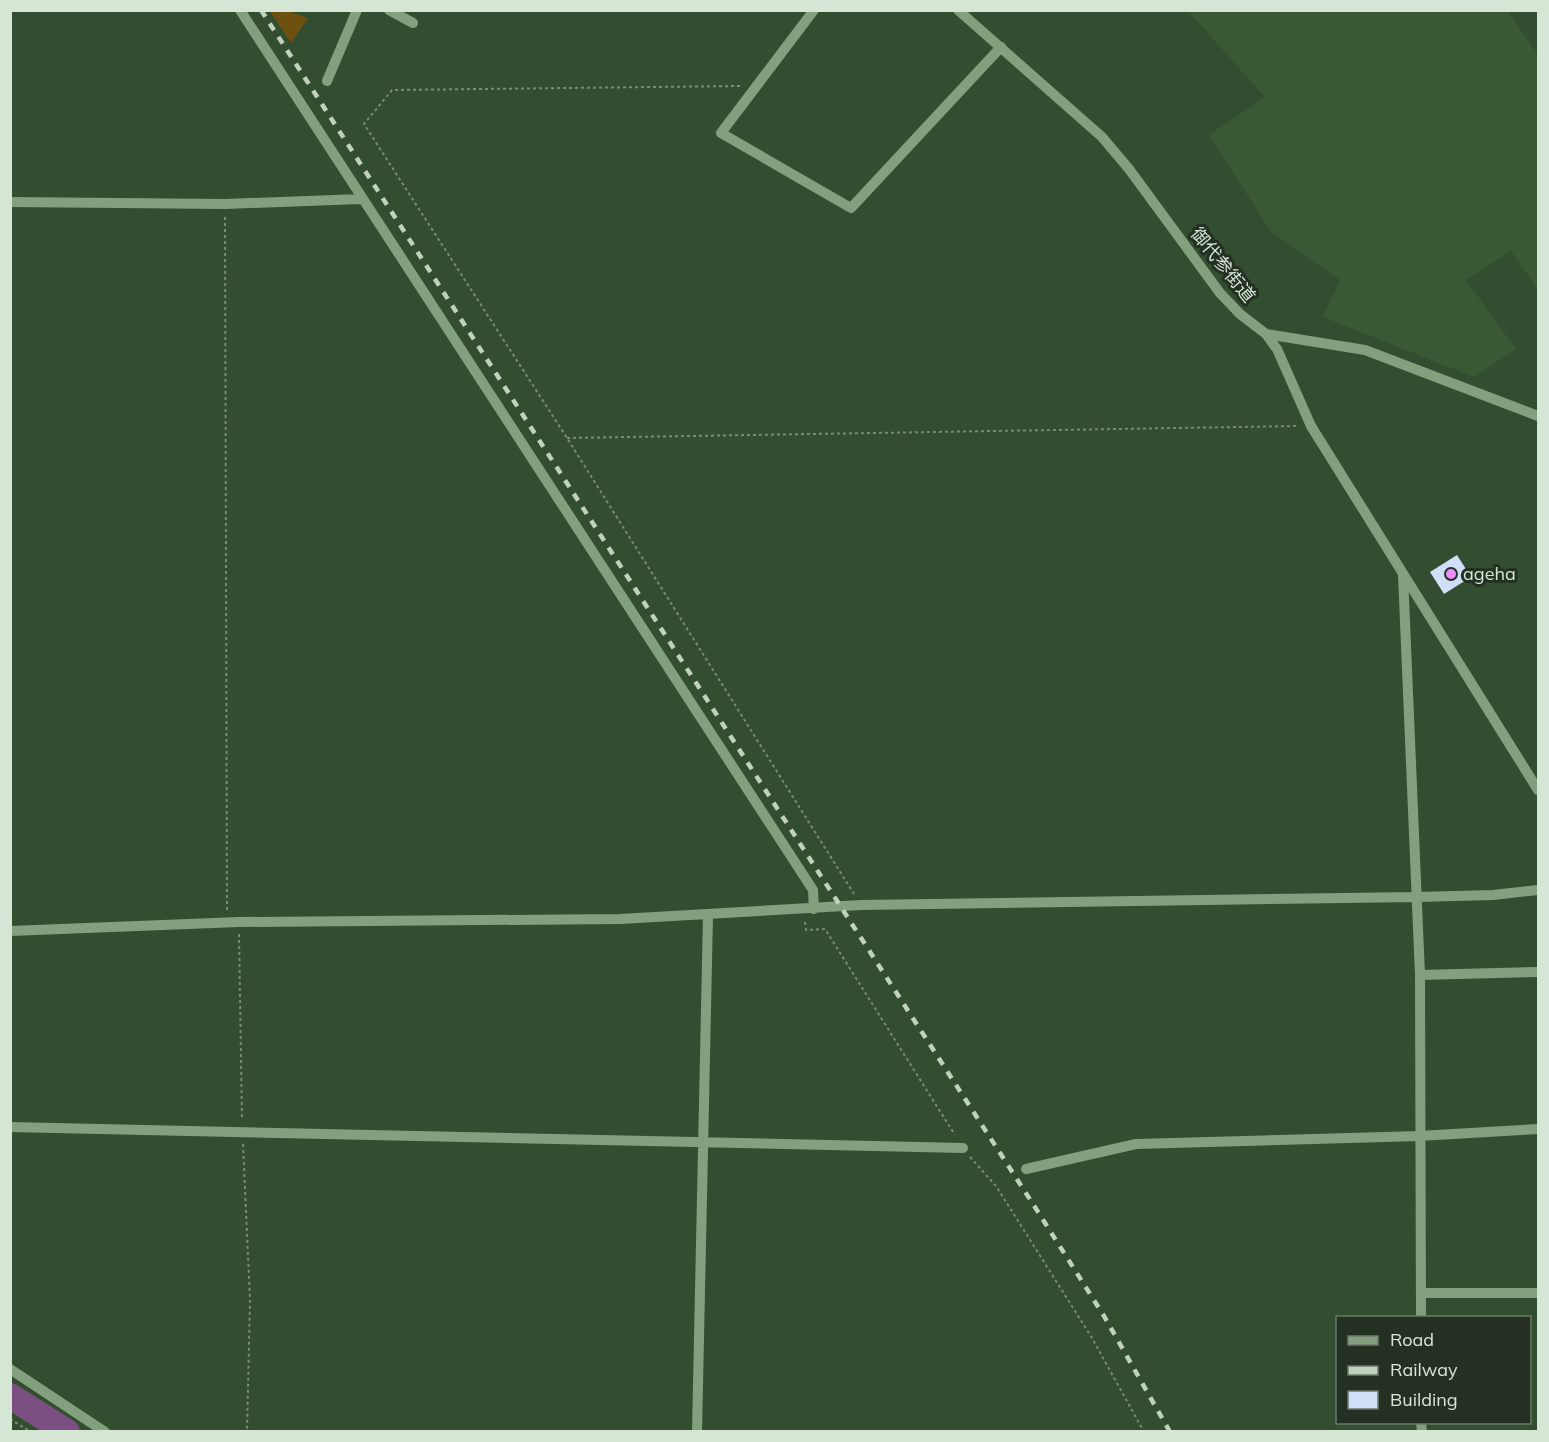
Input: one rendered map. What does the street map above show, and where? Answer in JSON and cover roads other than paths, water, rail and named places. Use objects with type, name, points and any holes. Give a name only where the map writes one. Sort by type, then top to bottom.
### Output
[{"type":"street","points":[[240,10],[813,890],[809,909]]},
{"type":"street","points":[[327,81],[357,10]]},
{"type":"street","points":[[389,10],[413,23]]},
{"type":"street","points":[[814,10],[721,133],[851,208],[1001,46]]},
{"type":"street","name":"御代参街道","points":[[958,10],[1102,136],[1220,293],[1240,314],[1266,334],[1365,350],[1539,416]]},
{"type":"street","points":[[10,202],[225,204],[361,199]]},
{"type":"street","points":[[1266,334],[1277,349],[1311,426],[1539,790]]},
{"type":"street","points":[[1403,575],[1420,975],[1421,1316]]},
{"type":"street","points":[[10,931],[227,922],[410,922],[708,915],[861,905],[1493,895],[1539,890]]},
{"type":"street","points":[[697,1431],[708,915]]},
{"type":"street","points":[[1420,975],[1539,972]]},
{"type":"street","points":[[10,1127],[963,1148]]},
{"type":"street","points":[[1026,1168],[1136,1144],[1419,1136],[1539,1129]]},
{"type":"street","points":[[1421,1293],[1539,1293]]},
{"type":"street","points":[[10,1369],[105,1431]]},
{"type":"waterway","points":[[10,1396],[67,1432]]},
{"type":"railway","points":[[261,10],[1033,1204],[1104,1316],[1170,1432]]},
{"type":"place","name":"ageha","points":[[1451,574]]}]
